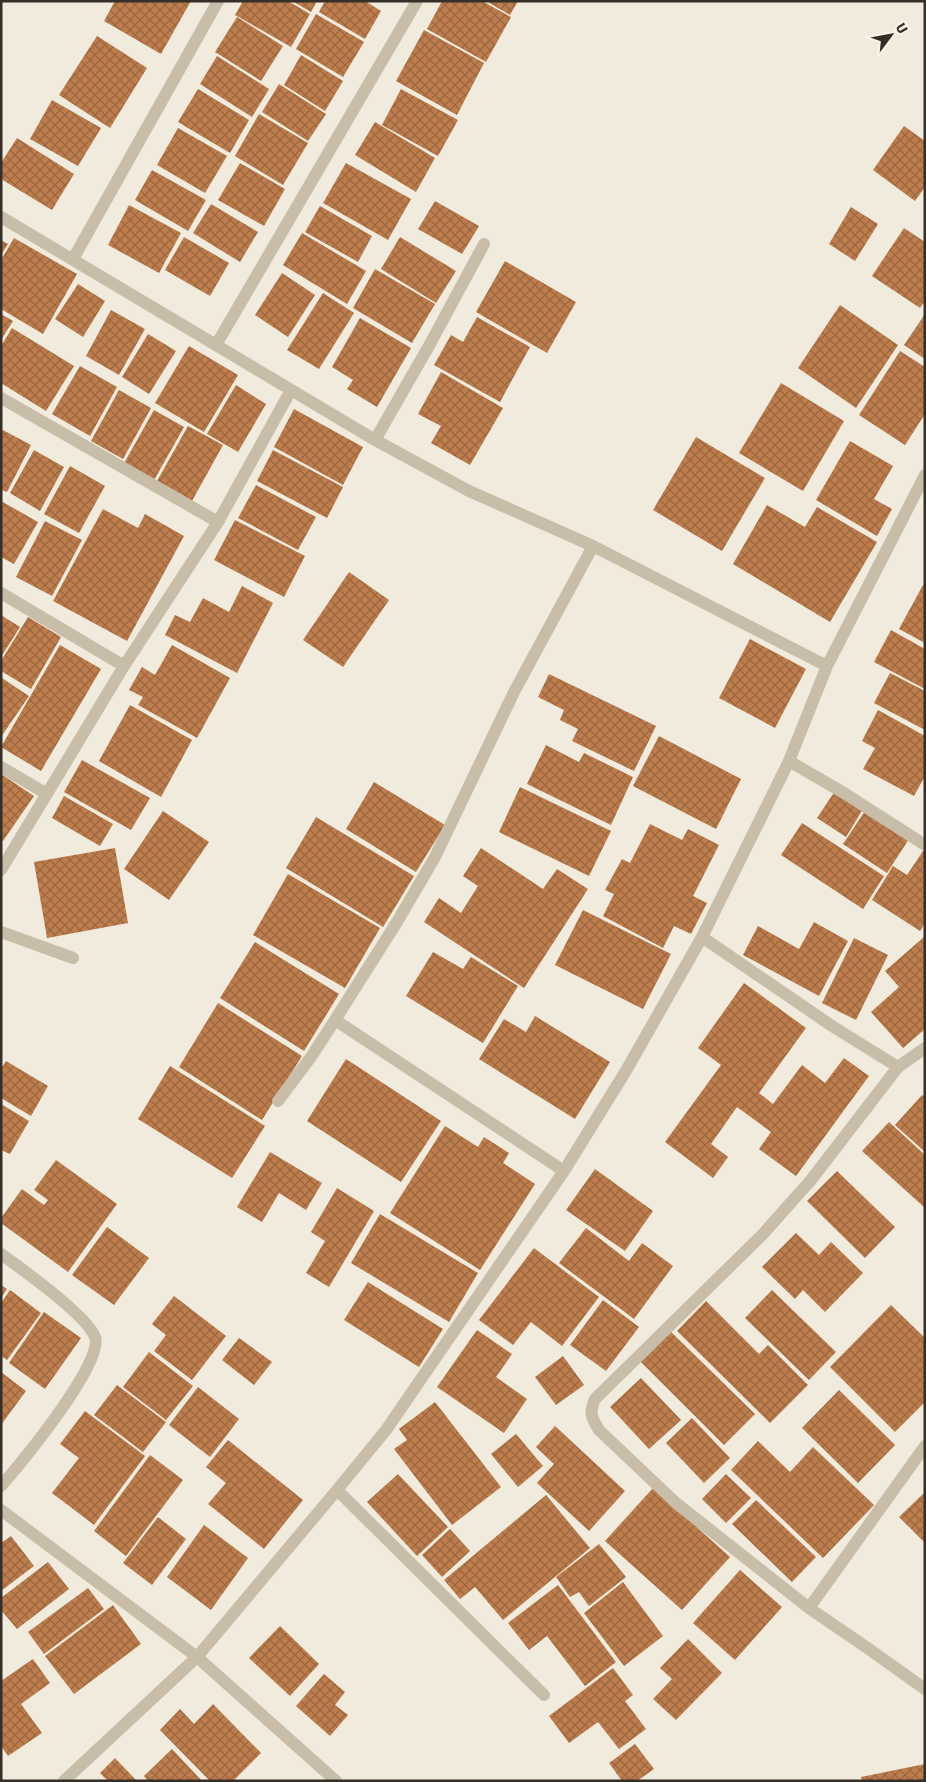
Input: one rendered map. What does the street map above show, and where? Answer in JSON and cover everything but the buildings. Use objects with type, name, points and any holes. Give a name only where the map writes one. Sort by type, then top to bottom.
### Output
[{"type":"street","points":[[73,259],[218,1]]},
{"type":"street","points":[[216,346],[417,1]]},
{"type":"street","points":[[1,217],[375,440],[469,491],[593,546],[827,666]]},
{"type":"street","points":[[375,440],[484,244]]},
{"type":"street","points":[[1,870],[124,666],[218,522],[291,390]]},
{"type":"street","points":[[1,398],[218,522]]},
{"type":"street","points":[[64,1781],[197,1657],[337,1490],[386,1430],[564,1171],[627,1069],[702,937],[789,762],[827,666],[925,475]]},
{"type":"street","points":[[278,1101],[311,1057],[335,1020],[397,922],[435,857],[514,692],[593,546]]},
{"type":"street","points":[[1,593],[124,666]]},
{"type":"street","points":[[789,762],[844,793],[925,845]]},
{"type":"street","points":[[1,767],[47,794]]},
{"type":"street","points":[[1,932],[73,958]]},
{"type":"street","points":[[702,937],[832,1026],[898,1066]]},
{"type":"street","points":[[335,1020],[564,1171]]},
{"type":"street","points":[[925,1048],[898,1066],[823,1164],[768,1227],[595,1399],[591,1409],[592,1418],[599,1430],[676,1503],[809,1608],[925,1690]]},
{"type":"street","points":[[1,1254],[34,1278],[75,1314],[95,1336],[96,1341],[95,1352],[80,1383],[16,1470],[1,1486]]},
{"type":"street","points":[[809,1608],[925,1446]]},
{"type":"street","points":[[337,1490],[544,1695]]},
{"type":"street","points":[[1,1510],[197,1657],[336,1780]]}]
